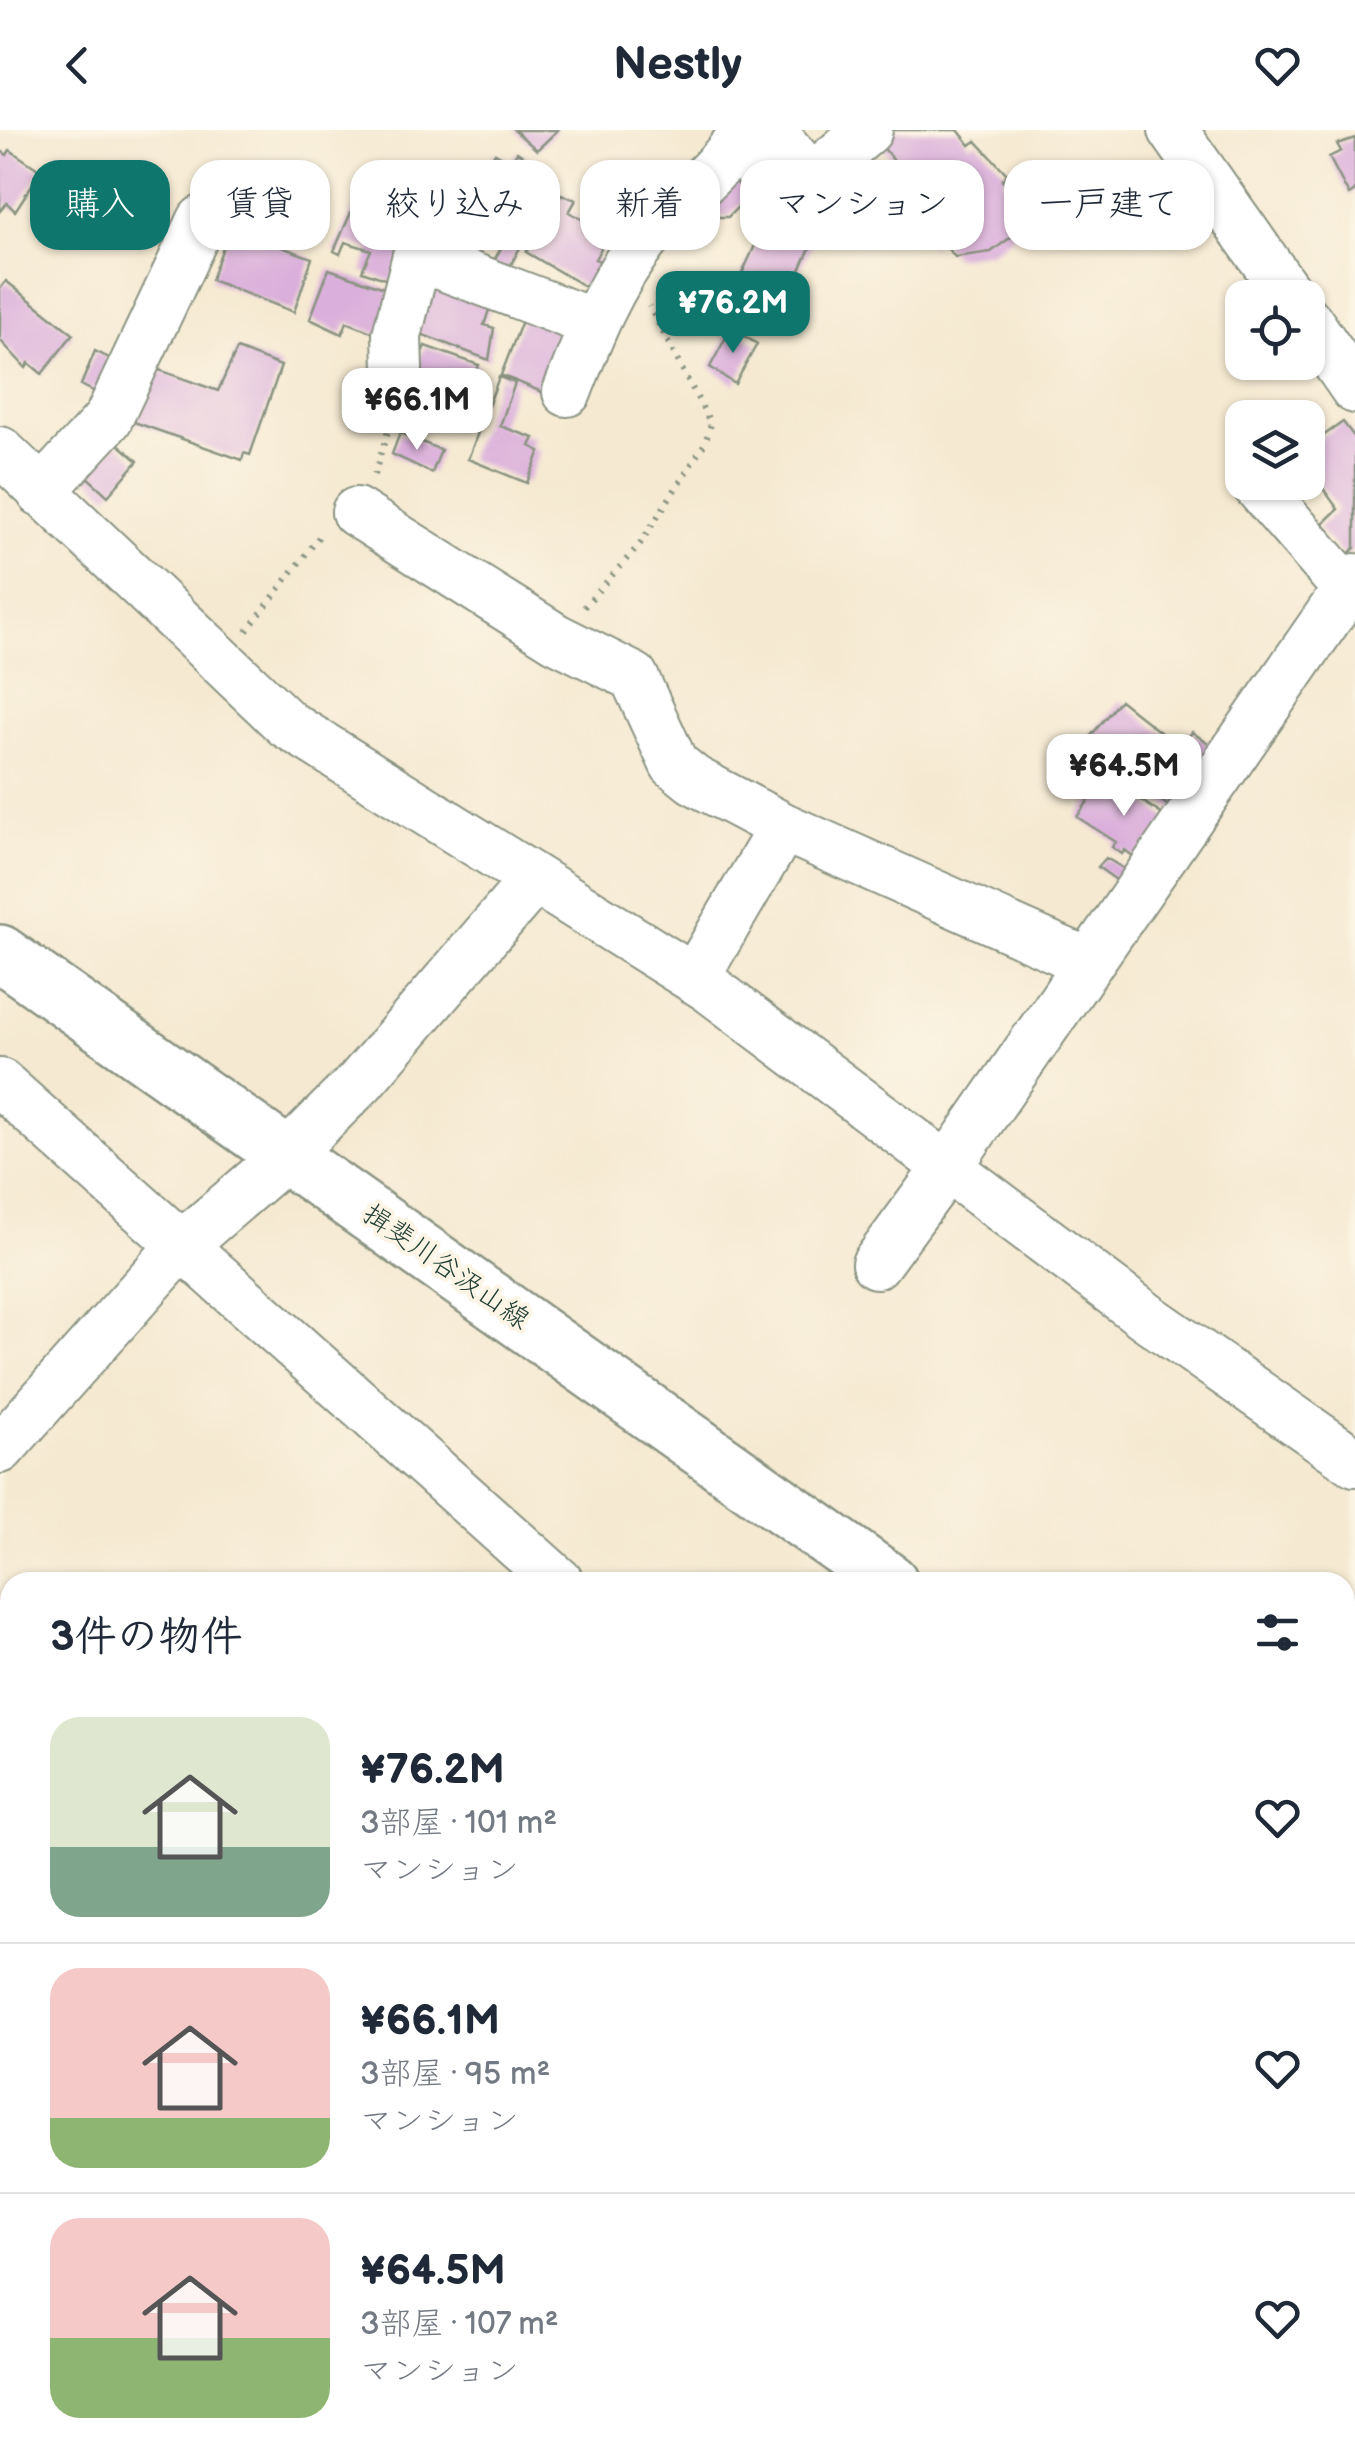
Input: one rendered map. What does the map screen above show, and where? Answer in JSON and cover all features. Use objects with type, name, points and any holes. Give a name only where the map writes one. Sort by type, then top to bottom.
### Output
[{"type":"main road","name":"揖斐川谷汲山線","points":[[0,953],[876,1572]]},
{"type":"street","points":[[751,134],[812,178],[868,130]]},
{"type":"street","points":[[1173,130],[1278,280]]},
{"type":"street","points":[[751,134],[761,160]]},
{"type":"street","points":[[568,392],[594,323],[645,240],[751,134]]},
{"type":"street","points":[[41,492],[108,418],[190,245]]},
{"type":"street","points":[[398,369],[397,336],[417,256],[594,323]]},
{"type":"street","points":[[1325,346],[1355,389]]},
{"type":"street","points":[[0,451],[287,724],[694,979],[949,1165],[1147,1318],[1355,1462]]},
{"type":"street","points":[[876,1264],[1090,963],[1351,583],[1271,500]]},
{"type":"street","points":[[356,512],[556,638],[634,677],[674,764],[694,780],[783,827],[1090,963]]},
{"type":"street","points":[[694,979],[783,827]]},
{"type":"street","points":[[0,1449],[181,1246],[288,1154],[360,1082],[535,878]]},
{"type":"street","points":[[0,1083],[548,1572]]},
{"type":"path","points":[[556,638],[640,544],[706,443],[711,424],[656,314],[624,273]]},
{"type":"path","points":[[222,664],[324,531],[362,506],[391,429]]},
{"type":"building","points":[[514,130],[558,130],[537,150]]},
{"type":"building","points":[[893,130],[958,130],[970,145],[976,141],[1004,171],[1004,242],[991,252],[955,257],[949,250],[984,250],[984,160],[893,160],[879,142]]},
{"type":"building","points":[[1355,138],[1355,191],[1349,195],[1329,157],[1341,151],[1337,144]]},
{"type":"building","points":[[0,150],[7,155],[10,150],[30,164],[30,188],[15,211],[7,203],[0,211]]},
{"type":"building","points":[[517,152],[529,160],[512,160]]},
{"type":"building","points":[[732,168],[740,175],[740,205],[728,217],[720,217],[720,186]]},
{"type":"building","points":[[560,196],[576,200],[569,212],[580,218],[580,250],[600,250],[595,259],[613,266],[596,293],[526,252],[560,250]]},
{"type":"building","points":[[350,215],[350,244],[345,242],[340,254],[334,251]]},
{"type":"building","points":[[222,250],[290,250],[312,258],[294,312],[211,280]]},
{"type":"building","points":[[371,250],[409,250],[396,283],[362,271]]},
{"type":"building","points":[[500,250],[519,250],[505,276],[490,267]]},
{"type":"building","points":[[753,250],[809,250],[787,299],[781,296],[779,302],[764,296],[767,290],[740,278]]},
{"type":"building","points":[[329,269],[396,292],[379,335],[347,322],[342,334],[310,319]]},
{"type":"building","points":[[6,281],[73,334],[42,374],[29,363],[26,368],[0,340],[0,289]]},
{"type":"building","points":[[424,282],[492,301],[484,325],[494,328],[489,360],[410,330]]},
{"type":"building","points":[[525,313],[574,332],[549,395],[501,375]]},
{"type":"building","points":[[731,328],[757,344],[735,384],[710,367]]},
{"type":"building","points":[[425,346],[479,365],[462,413],[405,389]]},
{"type":"building","points":[[237,349],[281,366],[250,455],[244,453],[242,460],[131,421],[151,367],[218,391]]},
{"type":"building","points":[[95,351],[117,362],[101,395],[81,385]]},
{"type":"building","points":[[499,377],[515,383],[500,426],[534,438],[530,446],[540,451],[527,483],[468,459]]},
{"type":"building","points":[[1343,422],[1355,438],[1355,548],[1345,557],[1318,528],[1338,509],[1325,491],[1325,435]]},
{"type":"building","points":[[400,433],[441,450],[432,473],[392,454]]},
{"type":"building","points":[[116,442],[138,461],[108,496],[86,476]]},
{"type":"building","points":[[1120,700],[1170,740],[1141,783],[1089,738]]},
{"type":"building","points":[[1192,732],[1213,747],[1178,813],[1149,792]]},
{"type":"building","points":[[1106,776],[1170,820],[1142,863],[1125,850],[1122,854],[1112,847],[1116,842],[1077,817]]},
{"type":"building","points":[[1106,858],[1131,873],[1123,885],[1098,867]]}]
